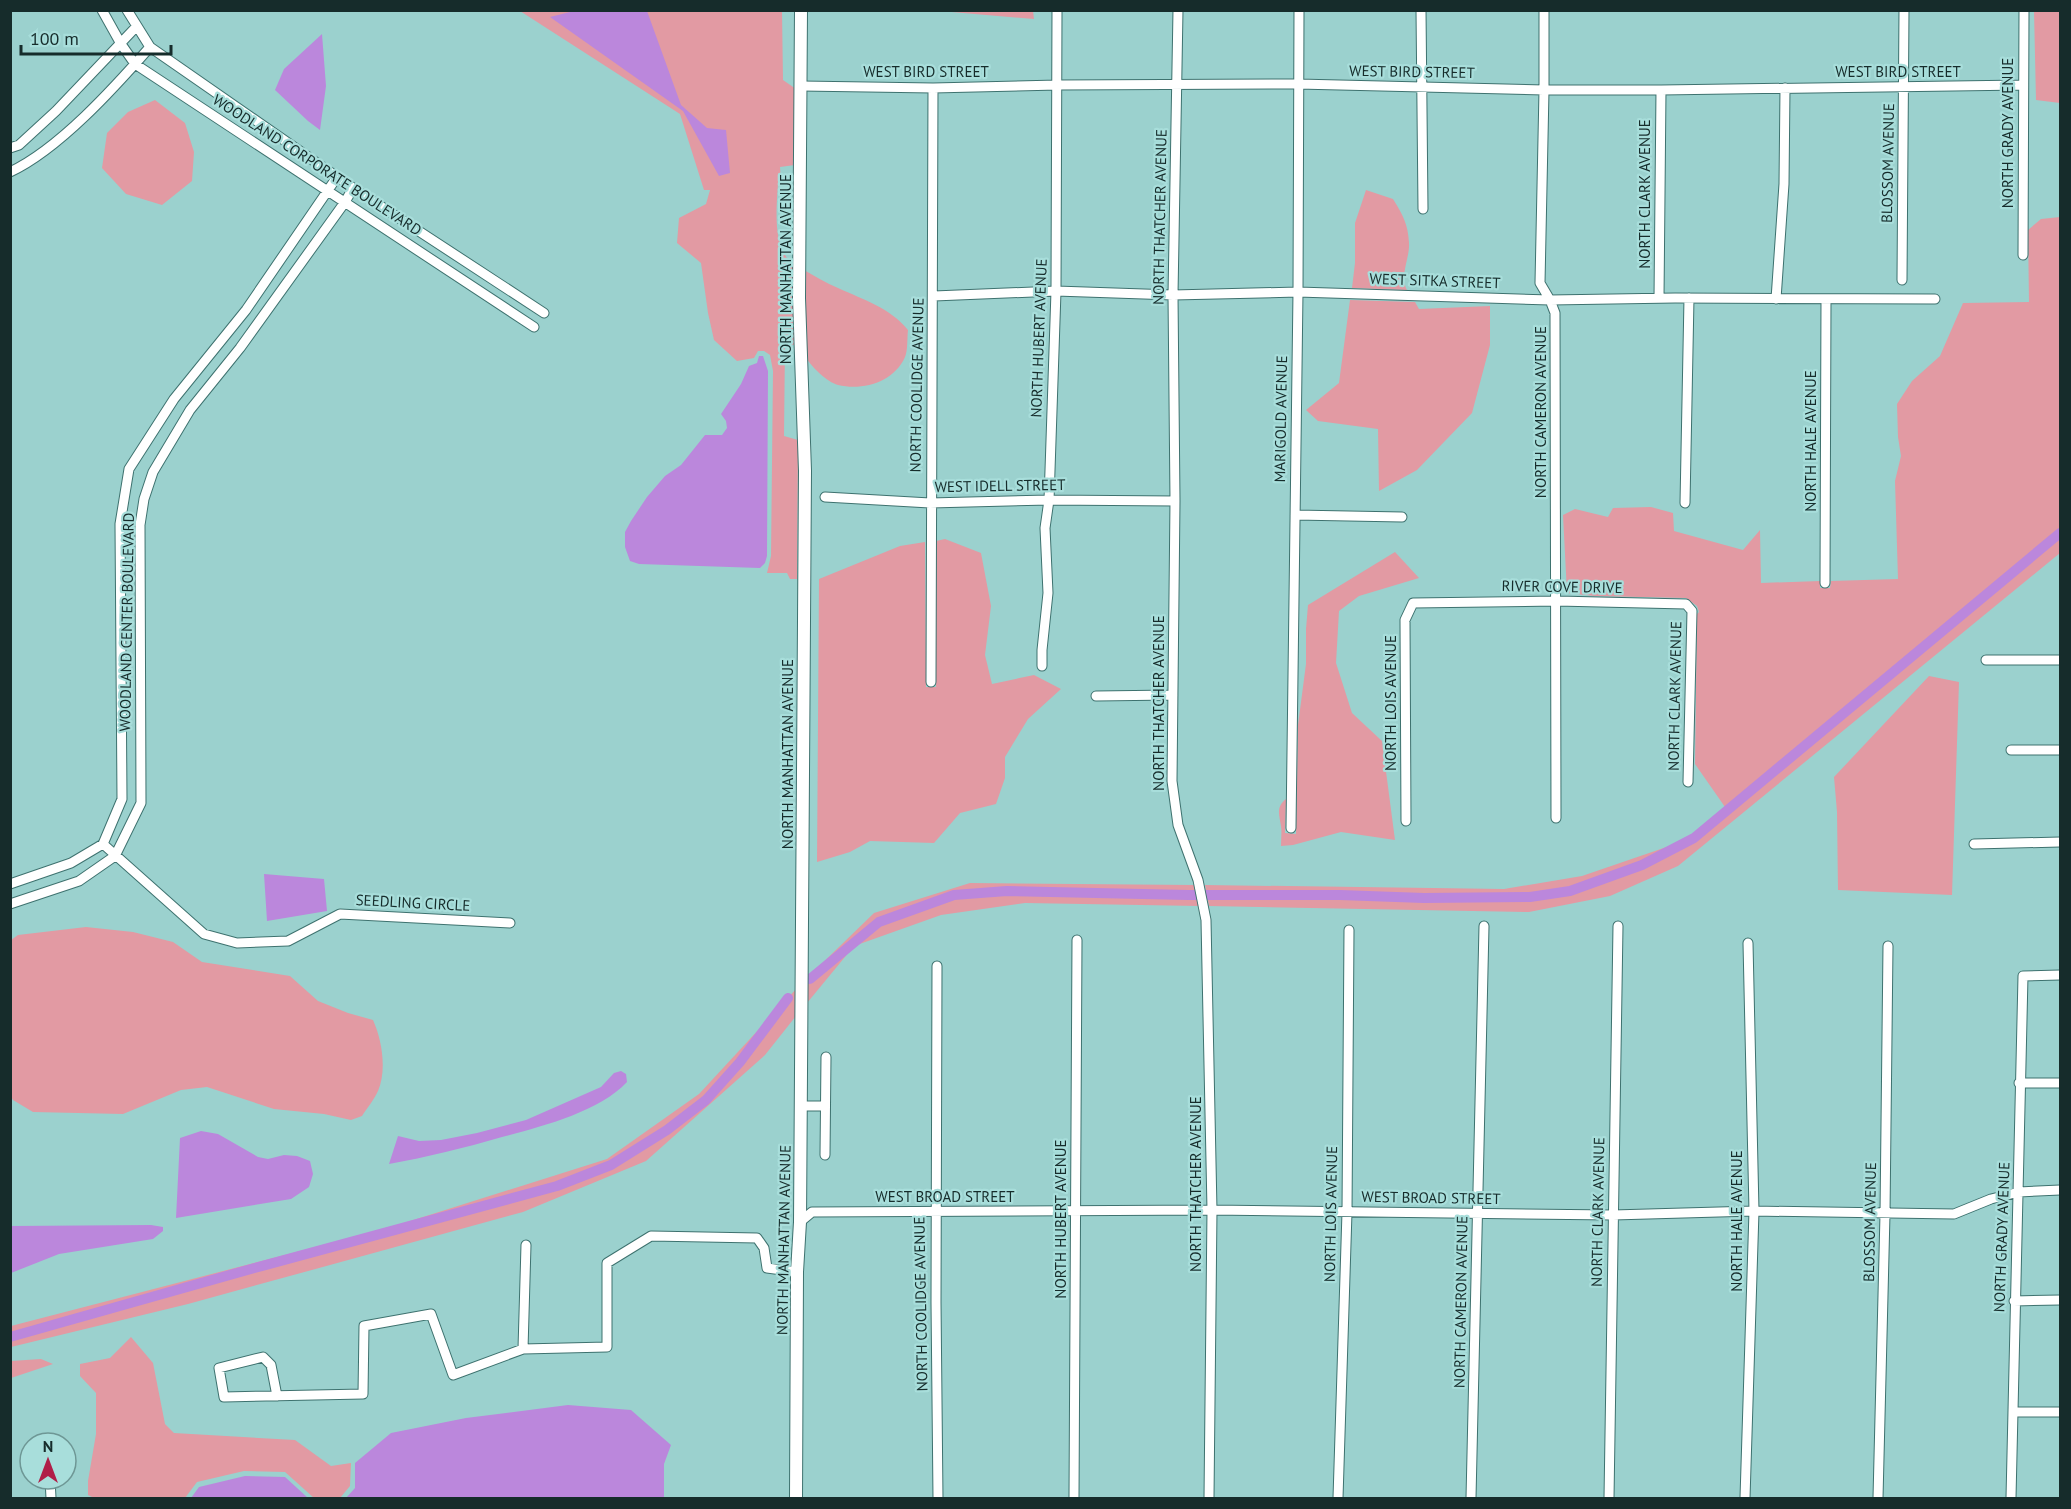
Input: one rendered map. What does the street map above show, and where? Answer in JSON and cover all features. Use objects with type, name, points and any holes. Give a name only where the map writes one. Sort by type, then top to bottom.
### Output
[{"type":"street","name":"WOODLAND CORPORATE BOULEVARD","points":[[102,10],[135,64],[534,327]]},
{"type":"street","name":"WOODLAND CORPORATE BOULEVARD","points":[[127,10],[150,47],[353,188],[544,313]]},
{"type":"street","name":"NORTH MANHATTAN AVENUE","points":[[796,1498],[805,471],[799,298],[801,10]]},
{"type":"street","name":"NORTH HUBERT AVENUE","points":[[1042,666],[1048,593],[1045,528],[1049,500],[1056,291],[1057,10]]},
{"type":"street","name":"NORTH THATCHER AVENUE","points":[[1178,10],[1173,295],[1174,792],[1178,825],[1203,899],[1208,945],[1212,1210],[1209,1498]]},
{"type":"street","name":"MARIGOLD AVENUE","points":[[1291,828],[1299,10]]},
{"type":"street","points":[[1421,10],[1423,209]]},
{"type":"street","name":"NORTH CAMERON AVENUE","points":[[1544,10],[1540,283],[1555,313],[1556,818]]},
{"type":"street","name":"BLOSSOM AVENUE","points":[[1902,280],[1904,10]]},
{"type":"street","name":"NORTH GRADY AVENUE","points":[[2023,255],[2024,10]]},
{"type":"street","points":[[10,148],[19,145],[56,111],[136,27]]},
{"type":"street","points":[[10,172],[29,163],[70,129],[150,47]]},
{"type":"street","name":"WEST BIRD STREET","points":[[801,86],[933,88],[1298,84],[1544,90],[1661,90],[2023,85]]},
{"type":"street","name":"NORTH COOLIDGE AVENUE","points":[[931,682],[933,88]]},
{"type":"street","points":[[1776,299],[1784,184],[1785,88]]},
{"type":"street","name":"NORTH CLARK AVENUE","points":[[1659,298],[1661,90]]},
{"type":"street","name":"WOODLAND CENTER BOULEVARD","points":[[104,844],[122,799],[120,524],[129,469],[174,399],[246,310],[337,177]]},
{"type":"street","name":"WOODLAND CENTER BOULEVARD","points":[[10,904],[79,881],[115,856],[141,803],[140,525],[144,499],[153,472],[190,410],[227,365],[353,188]]},
{"type":"street","name":"WEST SITKA STREET","points":[[934,296],[1056,291],[1173,295],[1298,292],[1550,300],[1935,299]]},
{"type":"street","points":[[1685,503],[1689,298]]},
{"type":"street","name":"NORTH HALE AVENUE","points":[[1825,583],[1826,299]]},
{"type":"street","points":[[211,353],[227,365]]},
{"type":"street","name":"WEST IDELL STREET","points":[[825,497],[930,503],[1049,500],[1175,501]]},
{"type":"street","points":[[1295,515],[1402,517]]},
{"type":"street","points":[[120,524],[140,525]]},
{"type":"street","name":"RIVER COVE DRIVE","points":[[1428,601],[1686,604],[1692,611]]},
{"type":"street","name":"NORTH LOIS AVENUE","points":[[1406,821],[1406,620],[1413,603],[1428,601]]},
{"type":"street","name":"NORTH CLARK AVENUE","points":[[1688,782],[1692,611]]},
{"type":"street","points":[[1986,660],[2061,660]]},
{"type":"street","points":[[1096,696],[1173,695]]},
{"type":"street","points":[[2011,750],[2061,750]]},
{"type":"street","points":[[1974,844],[2061,842]]},
{"type":"street","points":[[10,884],[71,863],[104,844]]},
{"type":"street","name":"SEEDLING CIRCLE","points":[[104,844],[204,934],[237,944],[288,941],[340,915],[510,924]]},
{"type":"street","name":"NORTH CAMERON AVENUE","points":[[1471,1498],[1484,926]]},
{"type":"street","name":"NORTH CLARK AVENUE","points":[[1609,1498],[1618,926]]},
{"type":"street","name":"NORTH LOIS AVENUE","points":[[1338,1498],[1347,1212],[1349,930]]},
{"type":"street","name":"NORTH HUBERT AVENUE","points":[[1074,1498],[1077,940]]},
{"type":"street","name":"NORTH HALE AVENUE","points":[[1745,1498],[1754,1211],[1748,943]]},
{"type":"street","name":"BLOSSOM AVENUE","points":[[1878,1498],[1885,1214],[1888,945]]},
{"type":"street","name":"NORTH COOLIDGE AVENUE","points":[[937,966],[935,1213],[938,1498]]},
{"type":"street","name":"NORTH GRADY AVENUE","points":[[2011,1498],[2023,976],[2061,975]]},
{"type":"street","points":[[825,1155],[826,1057]]},
{"type":"street","points":[[2019,1083],[2061,1083]]},
{"type":"street","points":[[801,1106],[825,1106]]},
{"type":"street","name":"WEST BROAD STREET","points":[[800,1222],[812,1212],[1212,1210],[1613,1215],[1754,1211],[1954,1214],[2019,1191],[2061,1190]]},
{"type":"street","points":[[277,1396],[272,1365],[263,1357],[219,1368],[224,1397],[277,1396],[363,1394],[364,1326],[431,1314],[453,1375],[523,1349],[607,1347],[607,1263],[651,1236],[757,1238],[764,1248],[767,1268],[797,1272]]},
{"type":"street","points":[[523,1349],[526,1245]]},
{"type":"street","points":[[2014,1301],[2061,1300]]},
{"type":"street","points":[[2014,1412],[2061,1412]]},
{"type":"shaded area","points":[[520,11],[782,11],[783,80],[796,89],[795,165],[780,167],[777,226],[782,249],[794,264],[795,345],[785,344],[784,436],[798,440],[797,579],[790,579],[787,573],[767,573],[771,556],[773,371],[770,355],[764,351],[758,351],[754,358],[737,361],[714,340],[701,263],[677,243],[679,218],[706,204],[710,190],[704,190],[680,114]]},
{"type":"shaded area","points":[[574,11],[647,11],[681,105],[707,128],[726,130],[730,173],[719,176],[683,111],[550,17]]},
{"type":"shaded area","points":[[940,11],[1033,11],[1034,19]]},
{"type":"shaded area","points":[[2034,11],[2060,11],[2060,103],[2036,100]]},
{"type":"shaded area","points":[[322,34],[326,86],[320,130],[275,90],[284,69]]},
{"type":"shaded area","points":[[155,100],[185,123],[194,152],[192,181],[162,205],[126,194],[102,168],[107,133],[128,112]]},
{"type":"shaded area","points":[[1366,190],[1393,199],[1400,210],[1409,243],[1404,273],[1407,290],[1352,288],[1355,263],[1355,223]]},
{"type":"shaded area","points":[[2060,217],[2060,553],[1678,866],[1610,896],[1529,912],[1209,906],[1205,885],[1504,889],[1582,876],[1687,840],[1725,807],[1695,764],[1697,614],[1699,612],[1697,606],[1686,598],[1595,596],[1567,593],[1563,515],[1575,509],[1608,517],[1613,508],[1651,507],[1673,513],[1674,531],[1743,550],[1760,530],[1761,583],[1820,581],[1820,588],[1830,588],[1831,581],[1898,579],[1895,481],[1901,456],[1897,404],[1912,381],[1940,356],[1963,303],[2029,302],[2028,230],[2041,219]]},
{"type":"shaded area","points":[[804,270],[893,315],[908,330],[905,357],[893,373],[877,383],[848,387],[829,381],[812,366],[806,358]]},
{"type":"shaded area","points":[[1350,300],[1415,302],[1419,309],[1490,306],[1490,345],[1472,413],[1417,470],[1379,491],[1378,429],[1318,421],[1306,410],[1339,383]]},
{"type":"shaded area","points":[[759,356],[763,356],[768,371],[767,556],[765,563],[760,568],[639,564],[630,561],[625,547],[625,532],[631,521],[665,476],[681,465],[705,435],[722,435],[727,428],[726,421],[721,414],[741,384],[749,366],[757,363]]},
{"type":"shaded area","points":[[945,539],[981,553],[991,606],[985,655],[992,684],[1034,675],[1061,689],[1028,719],[1005,757],[1005,778],[996,804],[960,813],[934,843],[870,841],[850,852],[817,862],[819,579],[900,546],[925,542],[926,687],[936,687],[936,541]]},
{"type":"shaded area","points":[[1395,552],[1419,578],[1359,596],[1339,611],[1336,663],[1352,713],[1382,741],[1395,840],[1341,832],[1281,846],[1279,811],[1286,799],[1285,833],[1296,834],[1298,725],[1306,664],[1308,605]]},
{"type":"shaded area","points":[[1929,676],[1959,682],[1952,895],[1838,890],[1834,777]]},
{"type":"shaded area","points":[[264,874],[324,879],[327,911],[267,921]]},
{"type":"shaded area","points":[[970,883],[1194,885],[1199,906],[1025,903],[941,915],[854,946],[807,1003],[807,978],[874,913]]},
{"type":"shaded area","points":[[86,927],[133,932],[173,942],[202,962],[290,976],[318,1001],[373,1020],[381,1046],[383,1065],[381,1083],[375,1098],[362,1116],[351,1120],[324,1114],[274,1109],[207,1087],[181,1090],[123,1114],[33,1112],[13,1100],[10,1095],[11,940],[18,935]]},
{"type":"shaded area","points":[[797,988],[796,1016],[765,1055],[646,1161],[523,1212],[188,1304],[11,1347],[11,1326],[385,1229],[607,1159],[699,1094]]},
{"type":"shaded area","points":[[621,1071],[626,1074],[627,1082],[615,1093],[568,1117],[474,1145],[389,1164],[398,1136],[419,1141],[441,1140],[526,1120],[601,1087],[614,1073]]},
{"type":"shaded area","points":[[201,1131],[218,1134],[258,1157],[268,1159],[284,1155],[297,1156],[310,1161],[313,1174],[309,1187],[291,1199],[176,1218],[180,1138]]},
{"type":"shaded area","points":[[151,1225],[163,1227],[163,1231],[153,1239],[59,1254],[11,1273],[11,1226]]},
{"type":"shaded area","points":[[131,1337],[153,1363],[165,1424],[174,1433],[295,1440],[331,1466],[351,1463],[350,1486],[340,1498],[314,1498],[285,1472],[244,1471],[197,1482],[185,1498],[94,1498],[88,1495],[88,1481],[96,1434],[96,1393],[80,1376],[80,1364],[110,1358]]},
{"type":"shaded area","points":[[41,1359],[53,1364],[11,1378],[11,1361]]},
{"type":"shaded area","points":[[568,1405],[631,1410],[671,1445],[664,1464],[664,1498],[346,1498],[355,1488],[355,1463],[391,1433],[466,1418]]},
{"type":"shaded area","points":[[245,1476],[285,1477],[308,1498],[191,1498],[199,1487]]},
{"type":"waterway","points":[[810,979],[879,922],[954,895],[1007,891],[1424,898],[1530,897],[1570,891],[1642,865],[1694,838],[2060,533]]},
{"type":"waterway","points":[[10,1337],[557,1186],[611,1165],[667,1130],[706,1100],[740,1062],[788,998]]}]
